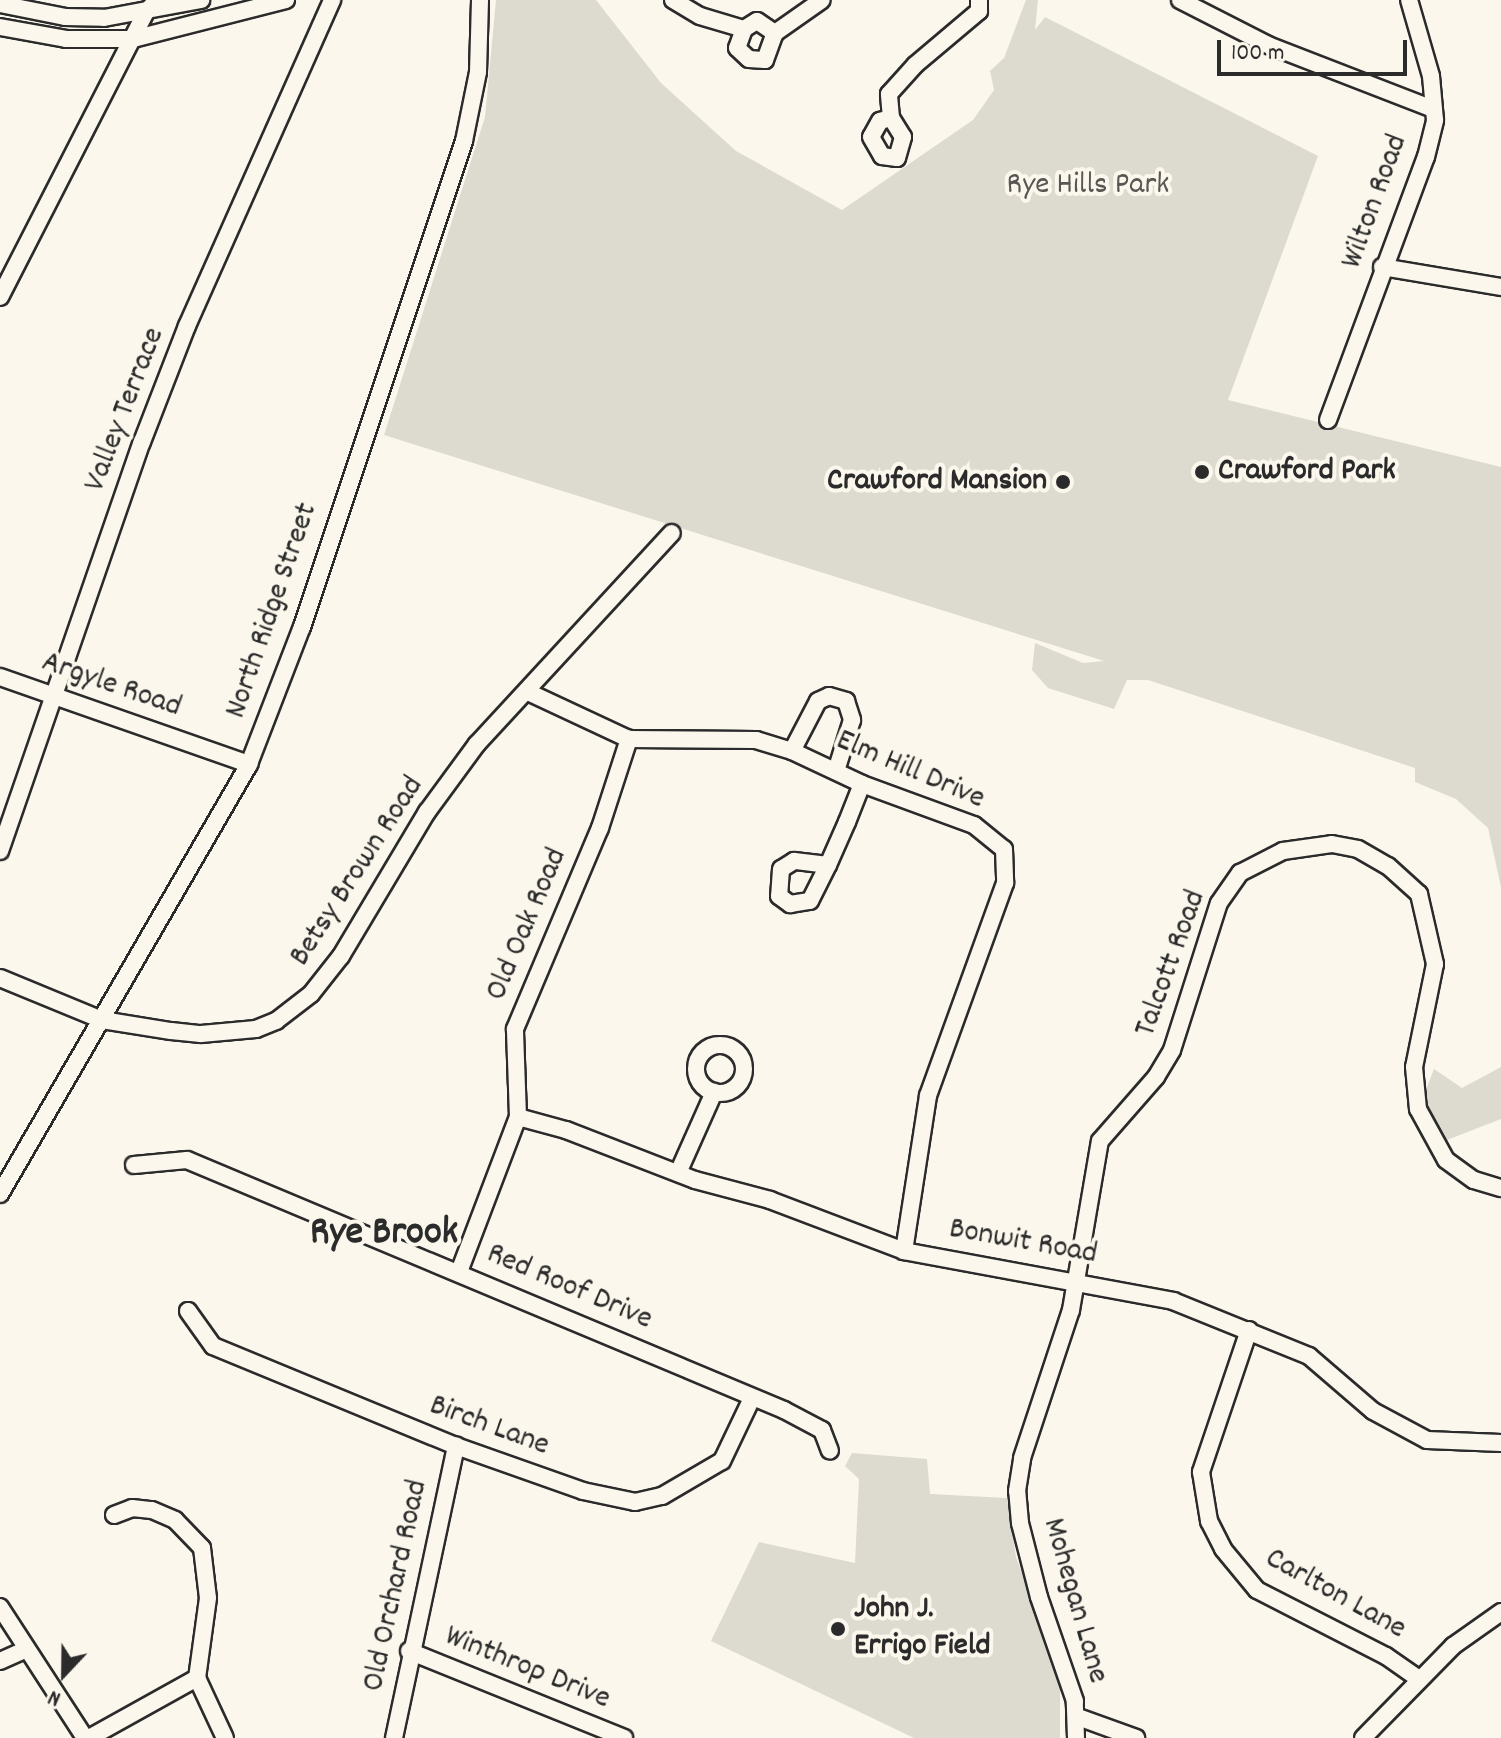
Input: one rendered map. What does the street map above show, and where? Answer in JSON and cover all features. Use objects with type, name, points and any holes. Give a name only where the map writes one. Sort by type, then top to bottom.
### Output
[{"type":"street","points":[[0,4],[65,17],[201,0]]},
{"type":"street","points":[[0,27],[66,39],[133,39],[286,0]]},
{"type":"street","name":"Valley Terrace","points":[[0,851],[53,695],[187,326],[332,0]]},
{"type":"street","name":"North Ridge Street","points":[[0,1194],[249,764],[302,627],[464,141],[478,72],[480,0]]},
{"type":"street","points":[[673,0],[700,16],[744,29]]},
{"type":"street","points":[[773,40],[757,21],[744,29],[737,48],[742,55],[765,60],[773,40],[822,0]]},
{"type":"street","points":[[891,118],[889,94],[915,65],[979,11],[979,0]]},
{"type":"street","points":[[1180,0],[1268,45],[1433,109]]},
{"type":"street","name":"Wilton Road","points":[[1328,420],[1382,267],[1426,157],[1433,109],[1431,76],[1409,0]]},
{"type":"street","points":[[0,297],[151,6]]},
{"type":"street","points":[[1382,267],[1501,287]]},
{"type":"street","name":"Betsy Brown Road","points":[[0,978],[102,1020],[201,1034],[256,1029],[294,1008],[341,956],[427,812],[477,744],[672,533]]},
{"type":"street","name":"Argyle Road","points":[[0,677],[249,764]]},
{"type":"street","name":"Elm Hill Drive","points":[[528,692],[629,739],[756,740],[792,751],[837,768],[862,784],[974,825],[1004,849],[1005,883],[928,1096],[904,1251]]},
{"type":"street","points":[[792,751],[818,701],[829,696],[846,701],[852,720],[837,768]]},
{"type":"street","name":"Old Oak Road","points":[[459,1272],[518,1117],[515,1029],[600,828],[629,739]]},
{"type":"street","points":[[828,865],[862,784]]},
{"type":"street","name":"Talcott Road","points":[[1086,1209],[1105,1130],[1146,1090],[1172,1050],[1219,903],[1240,873],[1283,851],[1311,844],[1358,849],[1400,874],[1419,894],[1435,964],[1414,1067],[1418,1109],[1446,1160],[1474,1180],[1501,1188]]},
{"type":"street","points":[[678,1173],[714,1092]]},
{"type":"street","name":"Bonwit Road","points":[[518,1117],[678,1173],[770,1200],[904,1251],[1075,1280],[1173,1301],[1309,1356],[1405,1431],[1445,1445],[1501,1443]]},
{"type":"street","name":"Red Roof Drive","points":[[134,1165],[187,1160],[811,1422],[822,1430],[830,1451]]},
{"type":"street","name":"Mohegan Lane","points":[[1086,1209],[1071,1310],[1022,1458],[1017,1491],[1027,1558],[1063,1656],[1078,1717],[1136,1738]]},
{"type":"street","name":"Birch Lane","points":[[188,1311],[213,1346],[456,1446],[583,1491],[635,1502],[662,1496],[722,1461],[752,1398]]},
{"type":"street","name":"Carlton Lane","points":[[1249,1330],[1201,1472],[1209,1521],[1223,1549],[1257,1590],[1386,1656],[1419,1679]]},
{"type":"street","name":"Old Orchard Road","points":[[394,1738],[409,1651],[456,1446]]},
{"type":"street","points":[[114,1515],[132,1508],[152,1510],[175,1520],[202,1548],[208,1598],[197,1678],[225,1738]]},
{"type":"street","points":[[0,1607],[25,1650],[87,1738],[197,1678]]},
{"type":"street","points":[[1363,1738],[1419,1679],[1501,1612]]},
{"type":"street","points":[[0,1661],[25,1650]]},
{"type":"street","name":"Winthrop Drive","points":[[409,1651],[624,1738]]},
{"type":"street","points":[[1076,1738],[1078,1717]]},
{"type":"green space","name":"Crawford Park","points":[[496,0],[596,0],[661,83],[736,151],[842,210],[973,120],[994,90],[990,71],[1004,58],[1026,0],[1038,0],[1035,30],[1045,17],[1318,156],[1228,400],[1501,467],[1501,887],[1488,828],[1456,799],[1415,782],[1415,768],[1148,680],[1127,680],[1114,709],[1048,688],[1032,670],[1035,643],[1083,663],[1104,661],[384,435],[485,117]]},
{"type":"green space","points":[[1501,1067],[1501,1119],[1447,1140],[1423,1097],[1434,1069],[1462,1088]]},
{"type":"green space","points":[[852,1453],[927,1459],[930,1494],[1007,1498],[1016,1557],[1060,1673],[1060,1738],[914,1738],[711,1641],[759,1542],[855,1563],[859,1479],[845,1466]]},
{"type":"place","name":"Crawford Park","points":[[1202,472]]},
{"type":"place","name":"Crawford Mansion","points":[[1063,482]]},
{"type":"place","name":"John J. Errigo Field","points":[[838,1629]]},
{"type":"district","name":"Rye Brook","points":[[384,1235]]},
{"type":"park label","name":"Rye Hills Park","points":[[1088,186]]}]
